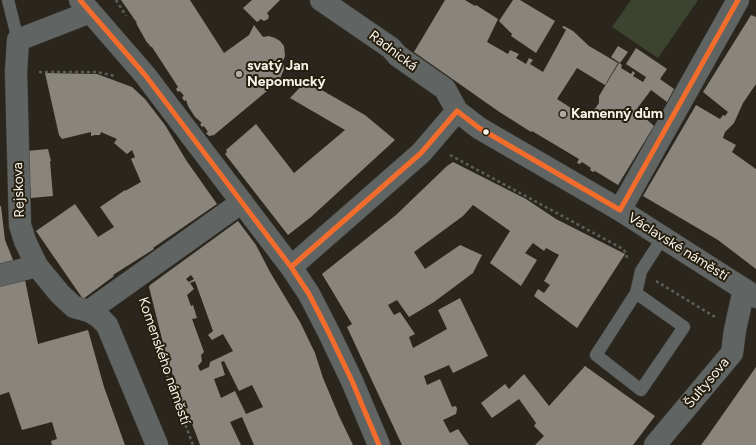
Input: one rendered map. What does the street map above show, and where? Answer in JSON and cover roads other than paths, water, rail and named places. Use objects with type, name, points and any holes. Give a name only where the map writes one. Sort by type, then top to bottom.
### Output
[{"type":"street","name":"Radnická","points":[[321,0],[391,48],[398,56],[444,89],[457,111]]},
{"type":"street","points":[[620,210],[738,0]]},
{"type":"street","points":[[18,40],[85,6],[145,75],[291,267],[309,294],[329,333],[352,381],[379,445]]},
{"type":"street","name":"Rejskova","points":[[18,40],[16,72],[20,225],[25,241],[37,266],[60,294],[74,307],[89,311]]},
{"type":"street","points":[[291,267],[409,163],[429,144],[457,111]]},
{"type":"street","name":"Václavské náměstí","points":[[457,111],[479,128],[620,210],[750,293]]},
{"type":"street","name":"Komenského náměstí","points":[[89,311],[242,202]]},
{"type":"street","points":[[0,275],[37,266]]},
{"type":"street","name":"Šultysova","points":[[655,445],[732,353],[735,330],[750,293]]},
{"type":"street","points":[[89,311],[108,325],[157,445]]},
{"type":"lane","points":[[8,0],[18,40]]},
{"type":"lane","points":[[636,293],[684,327],[641,390],[596,355],[636,293],[641,271],[663,237]]},
{"type":"place","name":"svatý Jan Nepomucký","points":[[239,74]]},
{"type":"place","name":"Kamenný dům","points":[[563,114]]}]
